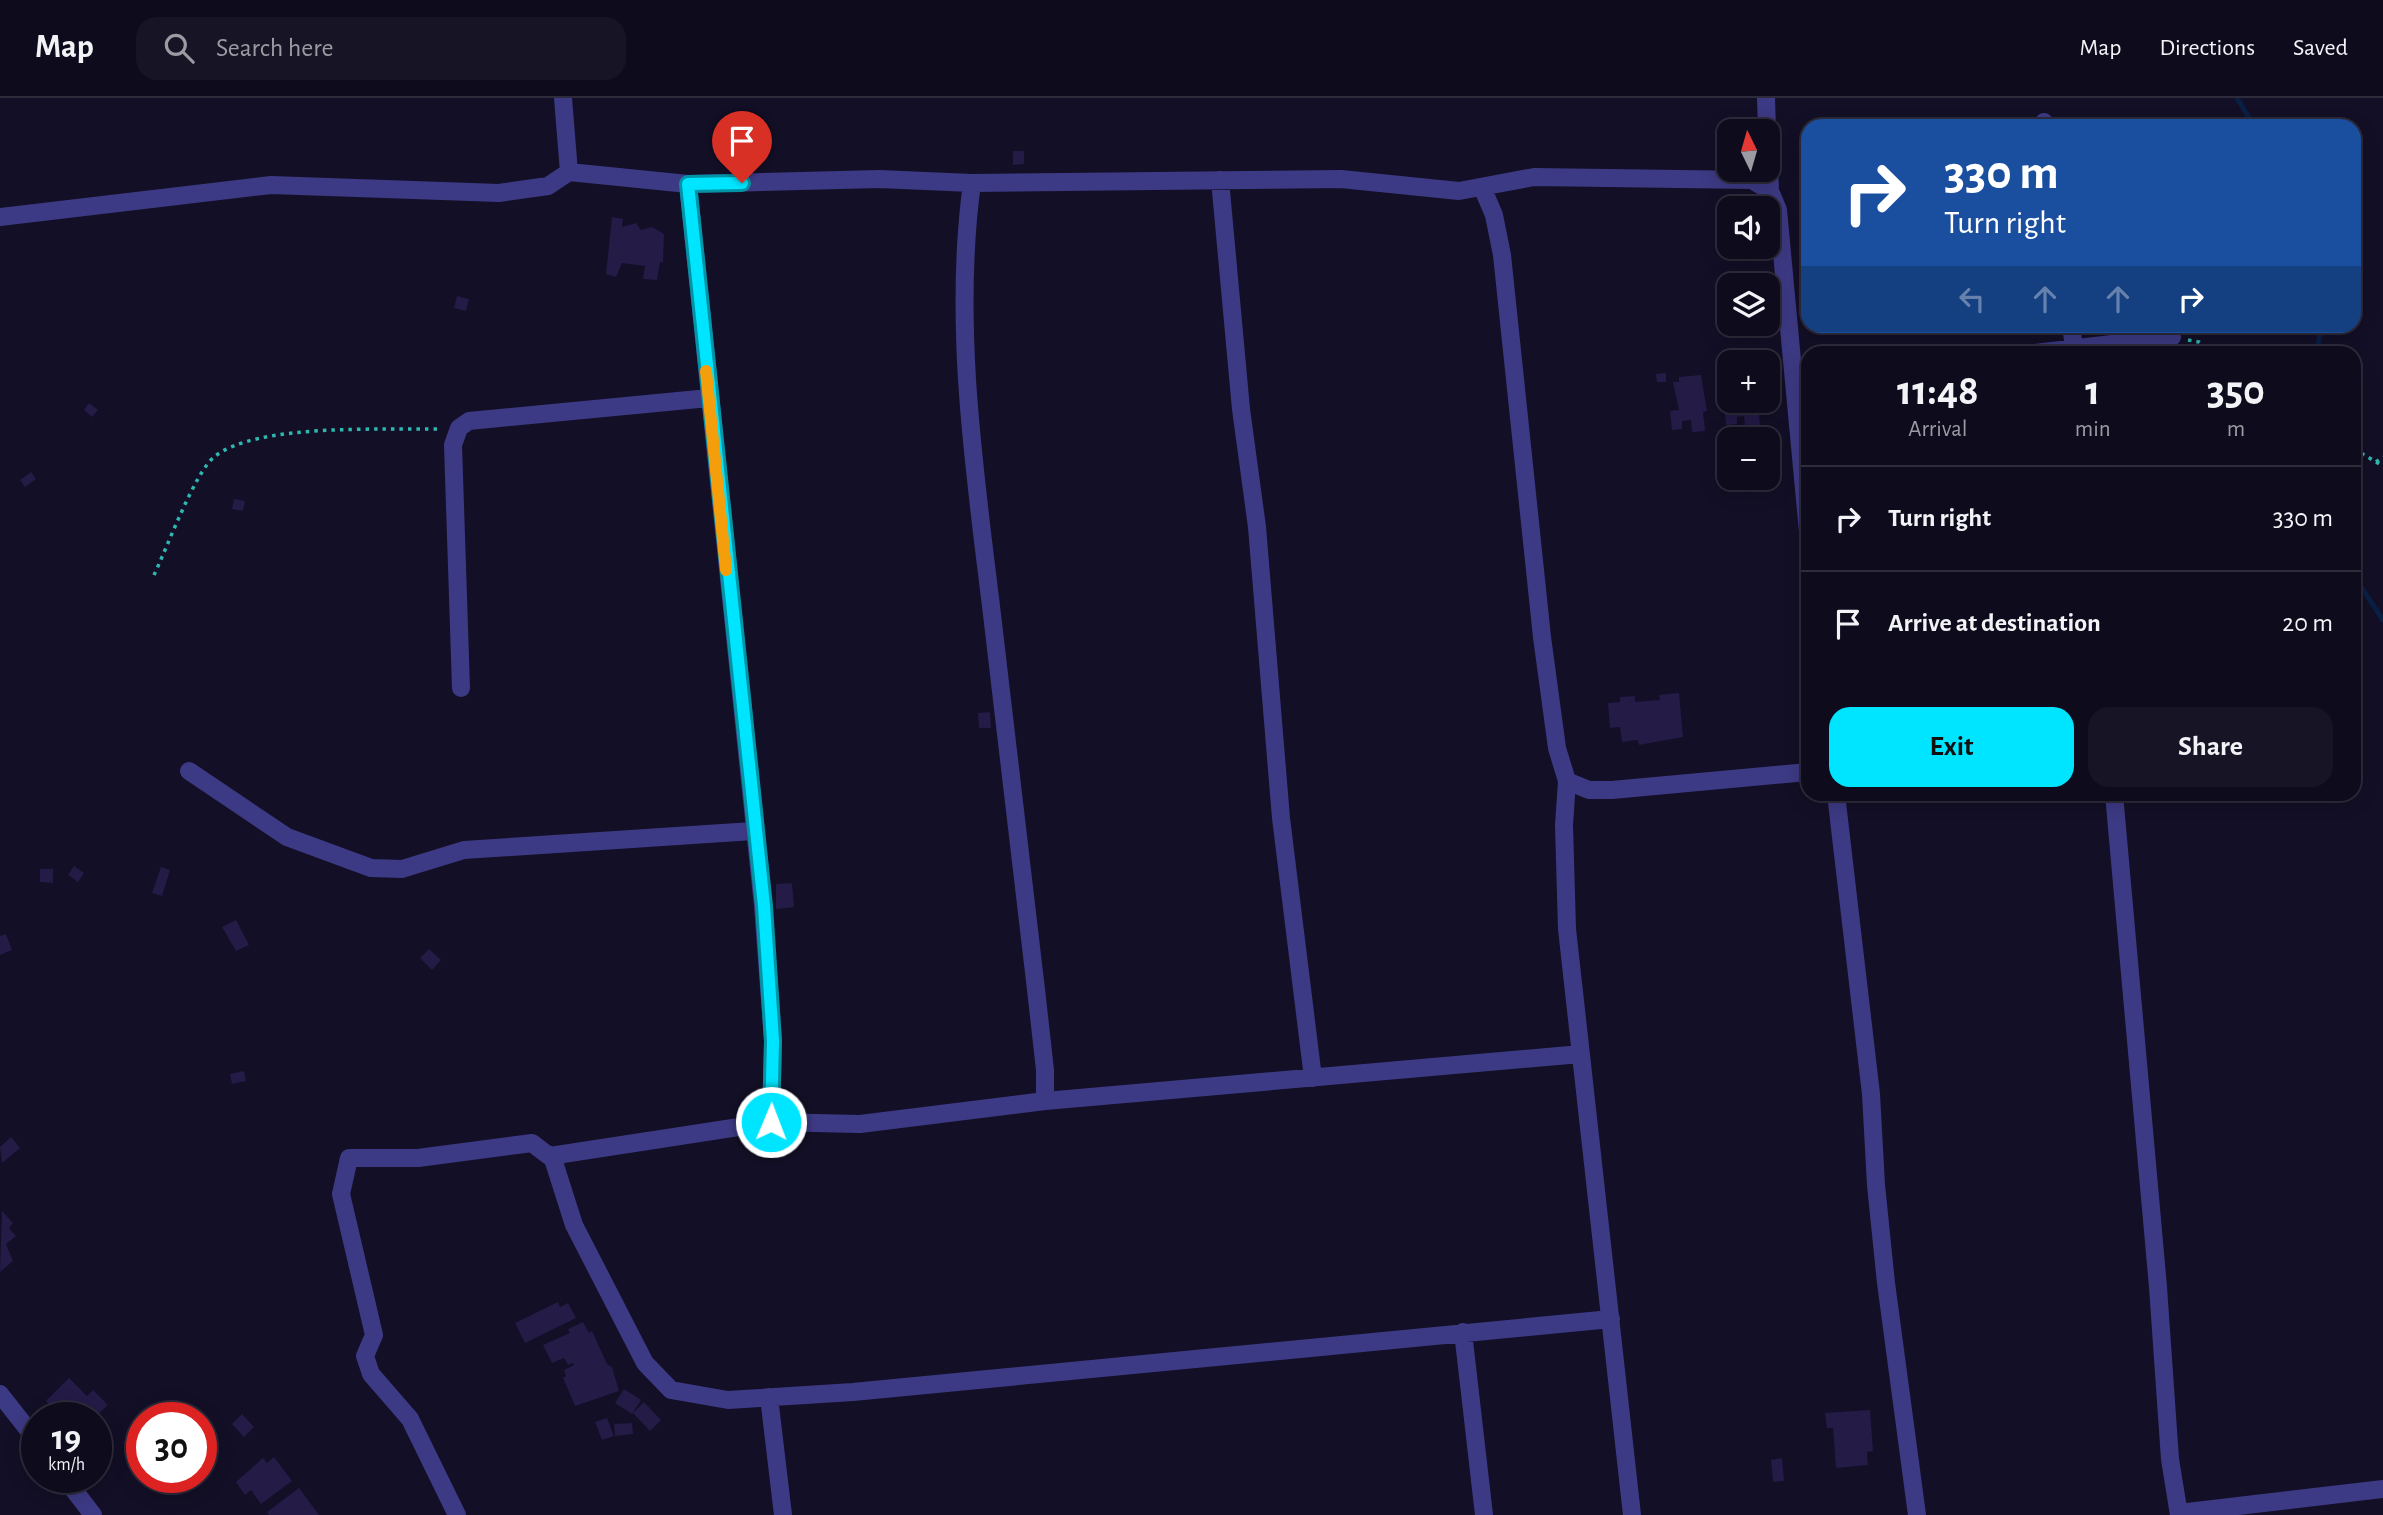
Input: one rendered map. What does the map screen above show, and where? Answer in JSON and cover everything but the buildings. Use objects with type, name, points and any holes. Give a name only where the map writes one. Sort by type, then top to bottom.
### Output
[{"type":"street","points":[[563,98],[569,172]]},
{"type":"street","points":[[1766,98],[1767,119]]},
{"type":"street","points":[[0,217],[271,185],[499,192],[548,186],[569,172],[688,184],[878,180],[971,183],[1341,179],[1459,191],[1534,177],[1715,178],[1752,180],[1770,191]]},
{"type":"street","points":[[1220,180],[1240,399],[1257,527],[1281,818],[1312,1078]]},
{"type":"street","points":[[1770,182],[1778,211],[1801,378]]},
{"type":"street","points":[[971,183],[966,225],[968,418],[1038,1004],[1045,1101]]},
{"type":"street","points":[[688,184],[753,831],[764,906],[773,1041],[771,1122]]},
{"type":"street","points":[[1482,187],[1494,215],[1502,255],[1542,637],[1557,748],[1567,781],[1564,825],[1567,929],[1632,1515]]},
{"type":"street","points":[[2109,346],[2172,337]]},
{"type":"street","points":[[461,688],[453,445],[459,428],[469,421],[709,398]]},
{"type":"street","points":[[189,771],[287,837],[370,868],[402,869],[464,850],[753,831]]},
{"type":"street","points":[[1567,781],[1589,790],[1612,790],[1801,773]]},
{"type":"street","points":[[1837,801],[1871,1094],[1876,1185],[1886,1283],[1917,1515]]},
{"type":"street","points":[[2116,801],[2158,1287],[2170,1459],[2179,1514],[2383,1489]]},
{"type":"street","points":[[550,1156],[771,1122],[860,1124],[1045,1101],[1581,1054]]},
{"type":"street","points":[[457,1515],[410,1419],[371,1374],[365,1356],[374,1335],[341,1194],[349,1157],[418,1158],[532,1143],[550,1156],[573,1225],[645,1363],[671,1390],[728,1400],[853,1392],[1611,1319]]},
{"type":"street","points":[[1463,1332],[1484,1515]]},
{"type":"street","points":[[0,1394],[21,1421]]},
{"type":"street","points":[[769,1397],[783,1515]]},
{"type":"street","points":[[76,1493],[93,1515]]},
{"type":"path","points":[[2172,337],[2199,342],[2204,346]]},
{"type":"path","points":[[154,575],[198,482],[213,457],[247,441],[310,432],[459,428]]},
{"type":"path","points":[[2361,453],[2383,466]]},
{"type":"path","points":[[2376,461],[2383,457]]},
{"type":"waterway","points":[[2237,98],[2250,119]]},
{"type":"waterway","points":[[2318,346],[2320,333]]},
{"type":"waterway","points":[[2361,587],[2383,620]]},
{"type":"slow traffic","points":[[706,371],[726,570]]},
{"type":"route","points":[[742,183],[688,184],[753,831],[764,906],[773,1041],[771,1122]]}]
